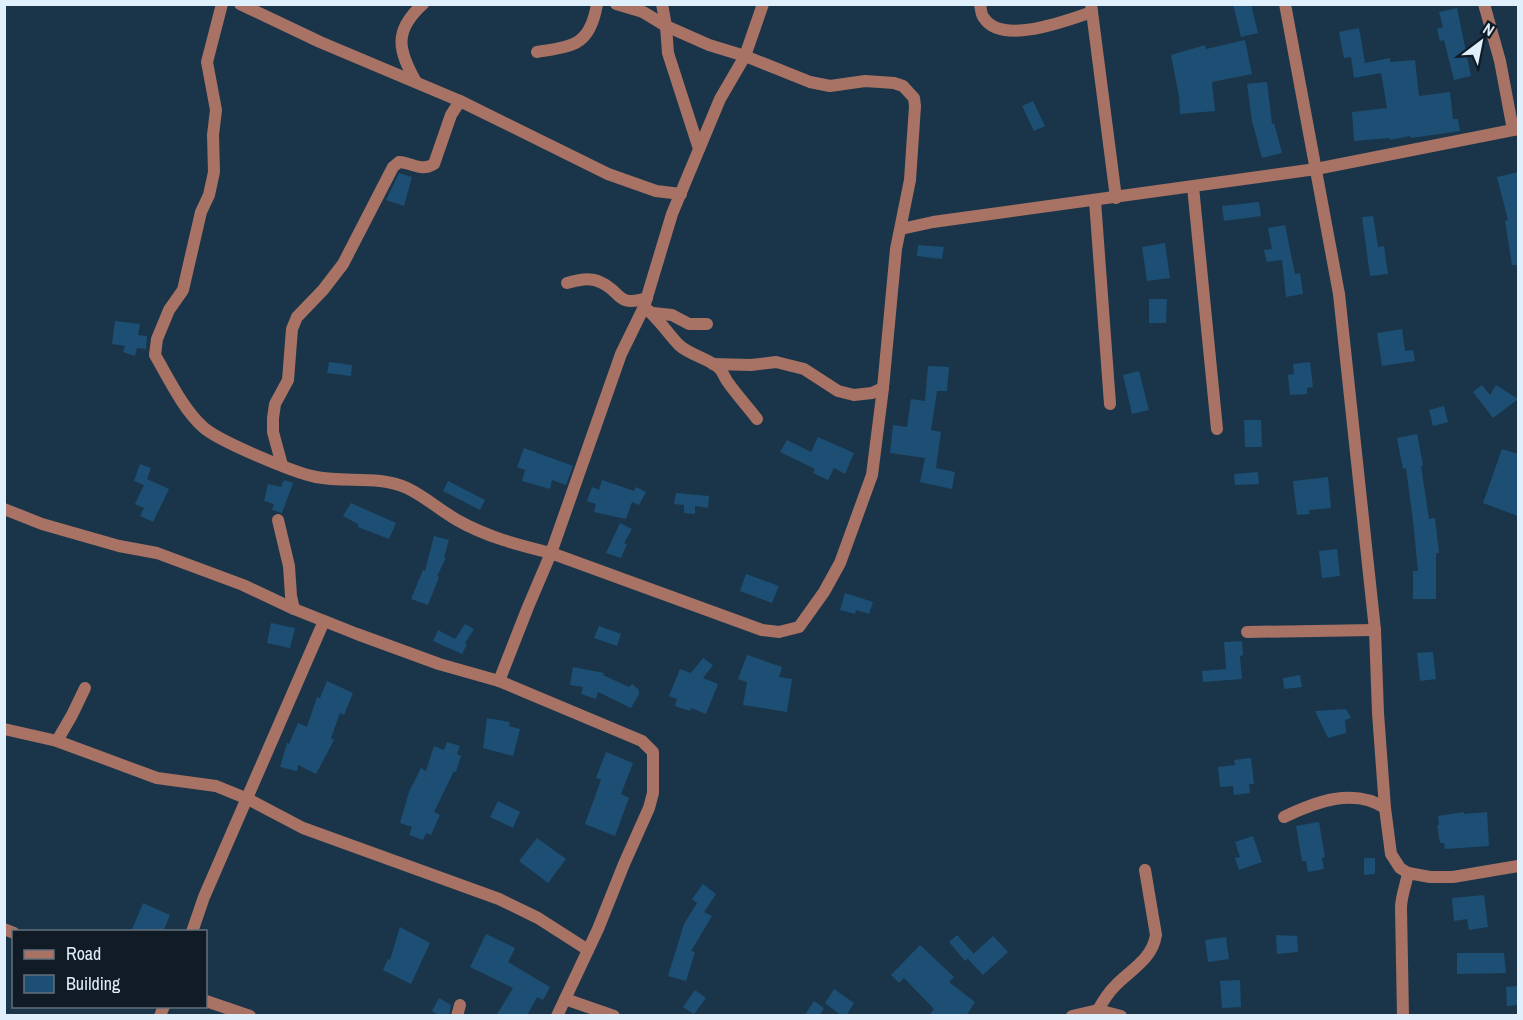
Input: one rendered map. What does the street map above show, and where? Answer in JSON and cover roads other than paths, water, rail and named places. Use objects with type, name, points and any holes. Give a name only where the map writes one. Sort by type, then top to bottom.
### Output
[{"type":"street","points":[[222,4],[207,62],[216,110],[213,135],[214,172],[209,195],[201,212],[183,290],[169,310],[157,339],[155,355],[192,414],[204,428],[220,438],[316,477],[376,480],[407,488],[486,535],[551,553],[762,630],[779,632],[799,627],[824,592],[840,563],[872,475],[884,388],[896,249],[910,180],[914,98],[903,86],[882,81],[830,86],[810,82],[745,56],[709,45],[666,26],[643,12],[616,4]]},
{"type":"street","points":[[240,4],[320,42],[460,101],[608,174],[656,191],[681,194]]},
{"type":"street","points":[[416,82],[406,63],[400,44],[411,15],[423,4]]},
{"type":"street","points":[[537,52],[568,47],[579,42],[594,22],[597,4]]},
{"type":"street","points":[[662,4],[668,53],[699,148]]},
{"type":"street","points":[[499,681],[551,553],[621,354],[648,306],[672,214],[720,99],[745,56],[763,4]]},
{"type":"street","points":[[980,4],[983,17],[989,23],[998,29],[1011,31],[1043,27],[1091,8],[1116,198]]},
{"type":"street","points":[[1285,4],[1339,294],[1375,630],[1378,713],[1391,854],[1400,868],[1408,873],[1430,877],[1453,877],[1518,866]]},
{"type":"street","points":[[901,229],[933,222],[1316,169],[1516,130],[1484,4]]},
{"type":"street","points":[[282,465],[273,432],[273,418],[275,404],[288,380],[292,329],[297,317],[324,290],[343,264],[393,167],[399,162],[421,168],[434,164],[451,115],[460,101]]},
{"type":"street","points":[[1193,187],[1217,429]]},
{"type":"street","points":[[1095,201],[1110,404]]},
{"type":"street","points":[[567,283],[582,279],[601,282],[627,301],[648,306],[689,324],[707,324]]},
{"type":"street","points":[[648,306],[662,327],[682,348],[721,370],[727,382],[757,419]]},
{"type":"street","points":[[713,364],[751,365],[776,362],[804,369],[838,391],[854,395],[872,393],[884,388]]},
{"type":"street","points":[[4,509],[63,530],[130,549],[157,554],[243,585],[324,621],[439,664],[499,681],[642,741],[653,752],[653,793],[649,808],[557,1016]]},
{"type":"street","points":[[278,520],[289,566],[294,609]]},
{"type":"street","points":[[193,930],[204,897],[324,621]]},
{"type":"street","points":[[1247,632],[1375,630]]},
{"type":"street","points":[[57,741],[85,688]]},
{"type":"street","points":[[4,729],[57,741],[157,778],[216,786],[248,799],[303,828],[499,899],[538,918],[588,950]]},
{"type":"street","points":[[1284,817],[1302,808],[1348,797],[1371,800],[1385,808]]},
{"type":"street","points":[[1098,1010],[1114,986],[1149,955],[1155,944],[1156,935],[1145,870]]},
{"type":"street","points":[[1403,1016],[1401,895],[1406,886],[1408,873]]},
{"type":"street","points":[[565,999],[614,1016]]},
{"type":"street","points":[[207,1001],[250,1016]]},
{"type":"street","points":[[1072,1016],[1098,1010],[1121,1016]]}]
